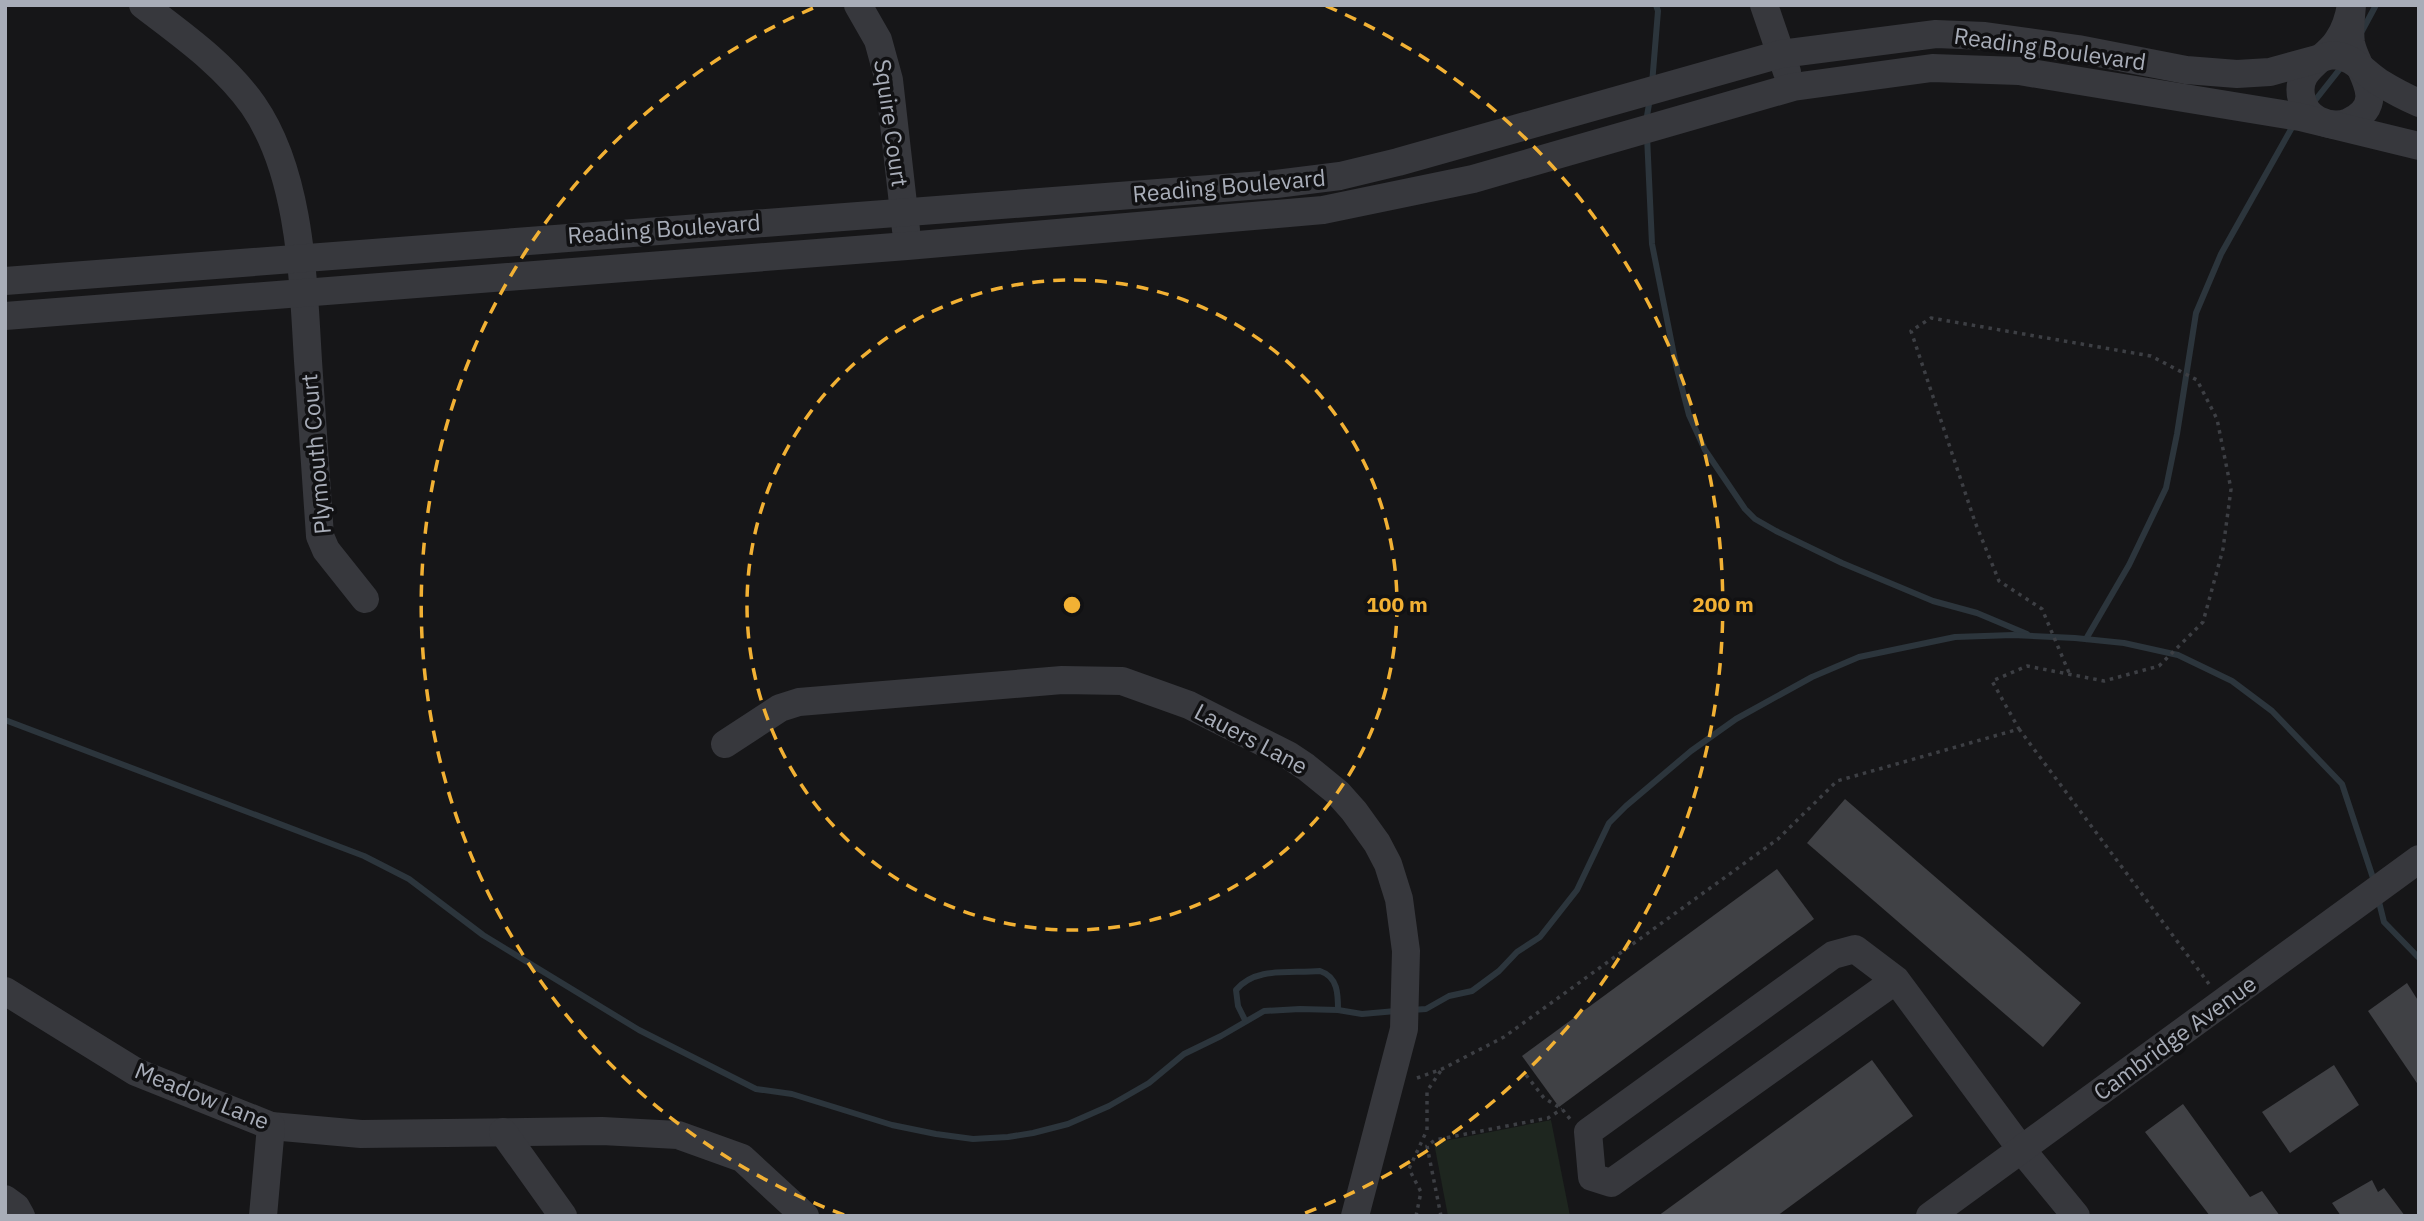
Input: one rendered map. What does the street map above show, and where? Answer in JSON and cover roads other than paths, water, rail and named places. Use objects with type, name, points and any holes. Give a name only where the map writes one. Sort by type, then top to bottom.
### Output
[{"type":"street","name":"Plymouth Court","points":[[143,5],[229,76],[262,120],[279,153],[286,175],[304,294],[320,536],[326,550],[365,599]]},
{"type":"street","name":"Squire Court","points":[[858,5],[878,40],[886,66],[908,246]]},
{"type":"street","points":[[1764,5],[1793,87]]},
{"type":"street","points":[[2352,5],[2352,45],[2369,84],[2369,95],[2366,105],[2352,120],[2337,125],[2327,124],[2309,114],[2300,95],[2303,75],[2330,52],[2340,39],[2352,5]]},
{"type":"street","name":"Reading Boulevard","points":[[5,281],[904,211],[1209,191],[1340,176],[1781,54],[1936,34],[1985,36],[2078,49],[2186,70],[2237,74],[2270,72],[2321,58],[2339,56],[2353,61],[2376,80],[2419,103]]},
{"type":"street","name":"Reading Boulevard","points":[[5,316],[908,246],[1323,209],[1473,179],[1793,87],[1933,68],[2019,71],[2327,124],[2419,146]]},
{"type":"street","name":"Lauers Lane","points":[[725,744],[780,708],[799,702],[1062,680],[1122,681],[1189,705],[1288,755],[1315,773],[1338,793],[1369,832],[1388,864],[1403,922],[1407,977],[1404,1030],[1355,1216]]},
{"type":"street","name":"Cambridge Avenue","points":[[1930,1216],[2419,859]]},
{"type":"street","points":[[1896,980],[1611,1183],[1592,1177],[1588,1132],[1833,955],[1855,949],[1896,980],[2021,1149],[2076,1216]]},
{"type":"street","name":"Meadow Lane","points":[[5,991],[136,1072],[271,1126],[361,1134],[602,1130],[678,1135],[742,1158],[805,1216]]},
{"type":"street","points":[[263,1216],[271,1126]]},
{"type":"street","points":[[503,1132],[563,1216]]},
{"type":"street","points":[[5,1199],[16,1207],[21,1216]]},
{"type":"waterway","points":[[1652,84],[1658,11],[1656,5]]},
{"type":"waterway","points":[[2362,31],[2376,5]]},
{"type":"waterway","points":[[2313,103],[2343,65]]},
{"type":"waterway","points":[[1646,122],[1650,98]]},
{"type":"waterway","points":[[2086,639],[2129,565],[2166,488],[2196,313],[2221,254],[2294,124]]},
{"type":"waterway","points":[[1647,136],[1652,244],[1676,365],[1689,415],[1705,450],[1745,509],[1755,519],[1776,531],[1842,563],[1933,601],[1977,613],[2027,634]]},
{"type":"waterway","points":[[1411,1010],[1426,1009],[1449,996],[1472,991],[1499,971],[1517,952],[1540,937],[1577,890],[1609,823],[1691,751],[1736,719],[1812,677],[1859,657],[1955,637],[2013,635],[2124,643],[2178,655],[2232,681],[2272,711],[2342,784],[2374,881]]},
{"type":"waterway","points":[[5,720],[364,856],[409,879],[483,935],[639,1030],[756,1089],[792,1094],[892,1125],[973,1139],[1033,1133],[1068,1124],[1109,1106],[1149,1083],[1184,1054],[1264,1011],[1338,1010],[1362,1014],[1396,1011]]},
{"type":"waterway","points":[[2378,898],[2384,922],[2419,958]]},
{"type":"waterway","points":[[1245,1020],[1238,1006],[1236,990],[1244,982],[1264,974],[1320,971],[1334,982],[1338,1010]]}]
